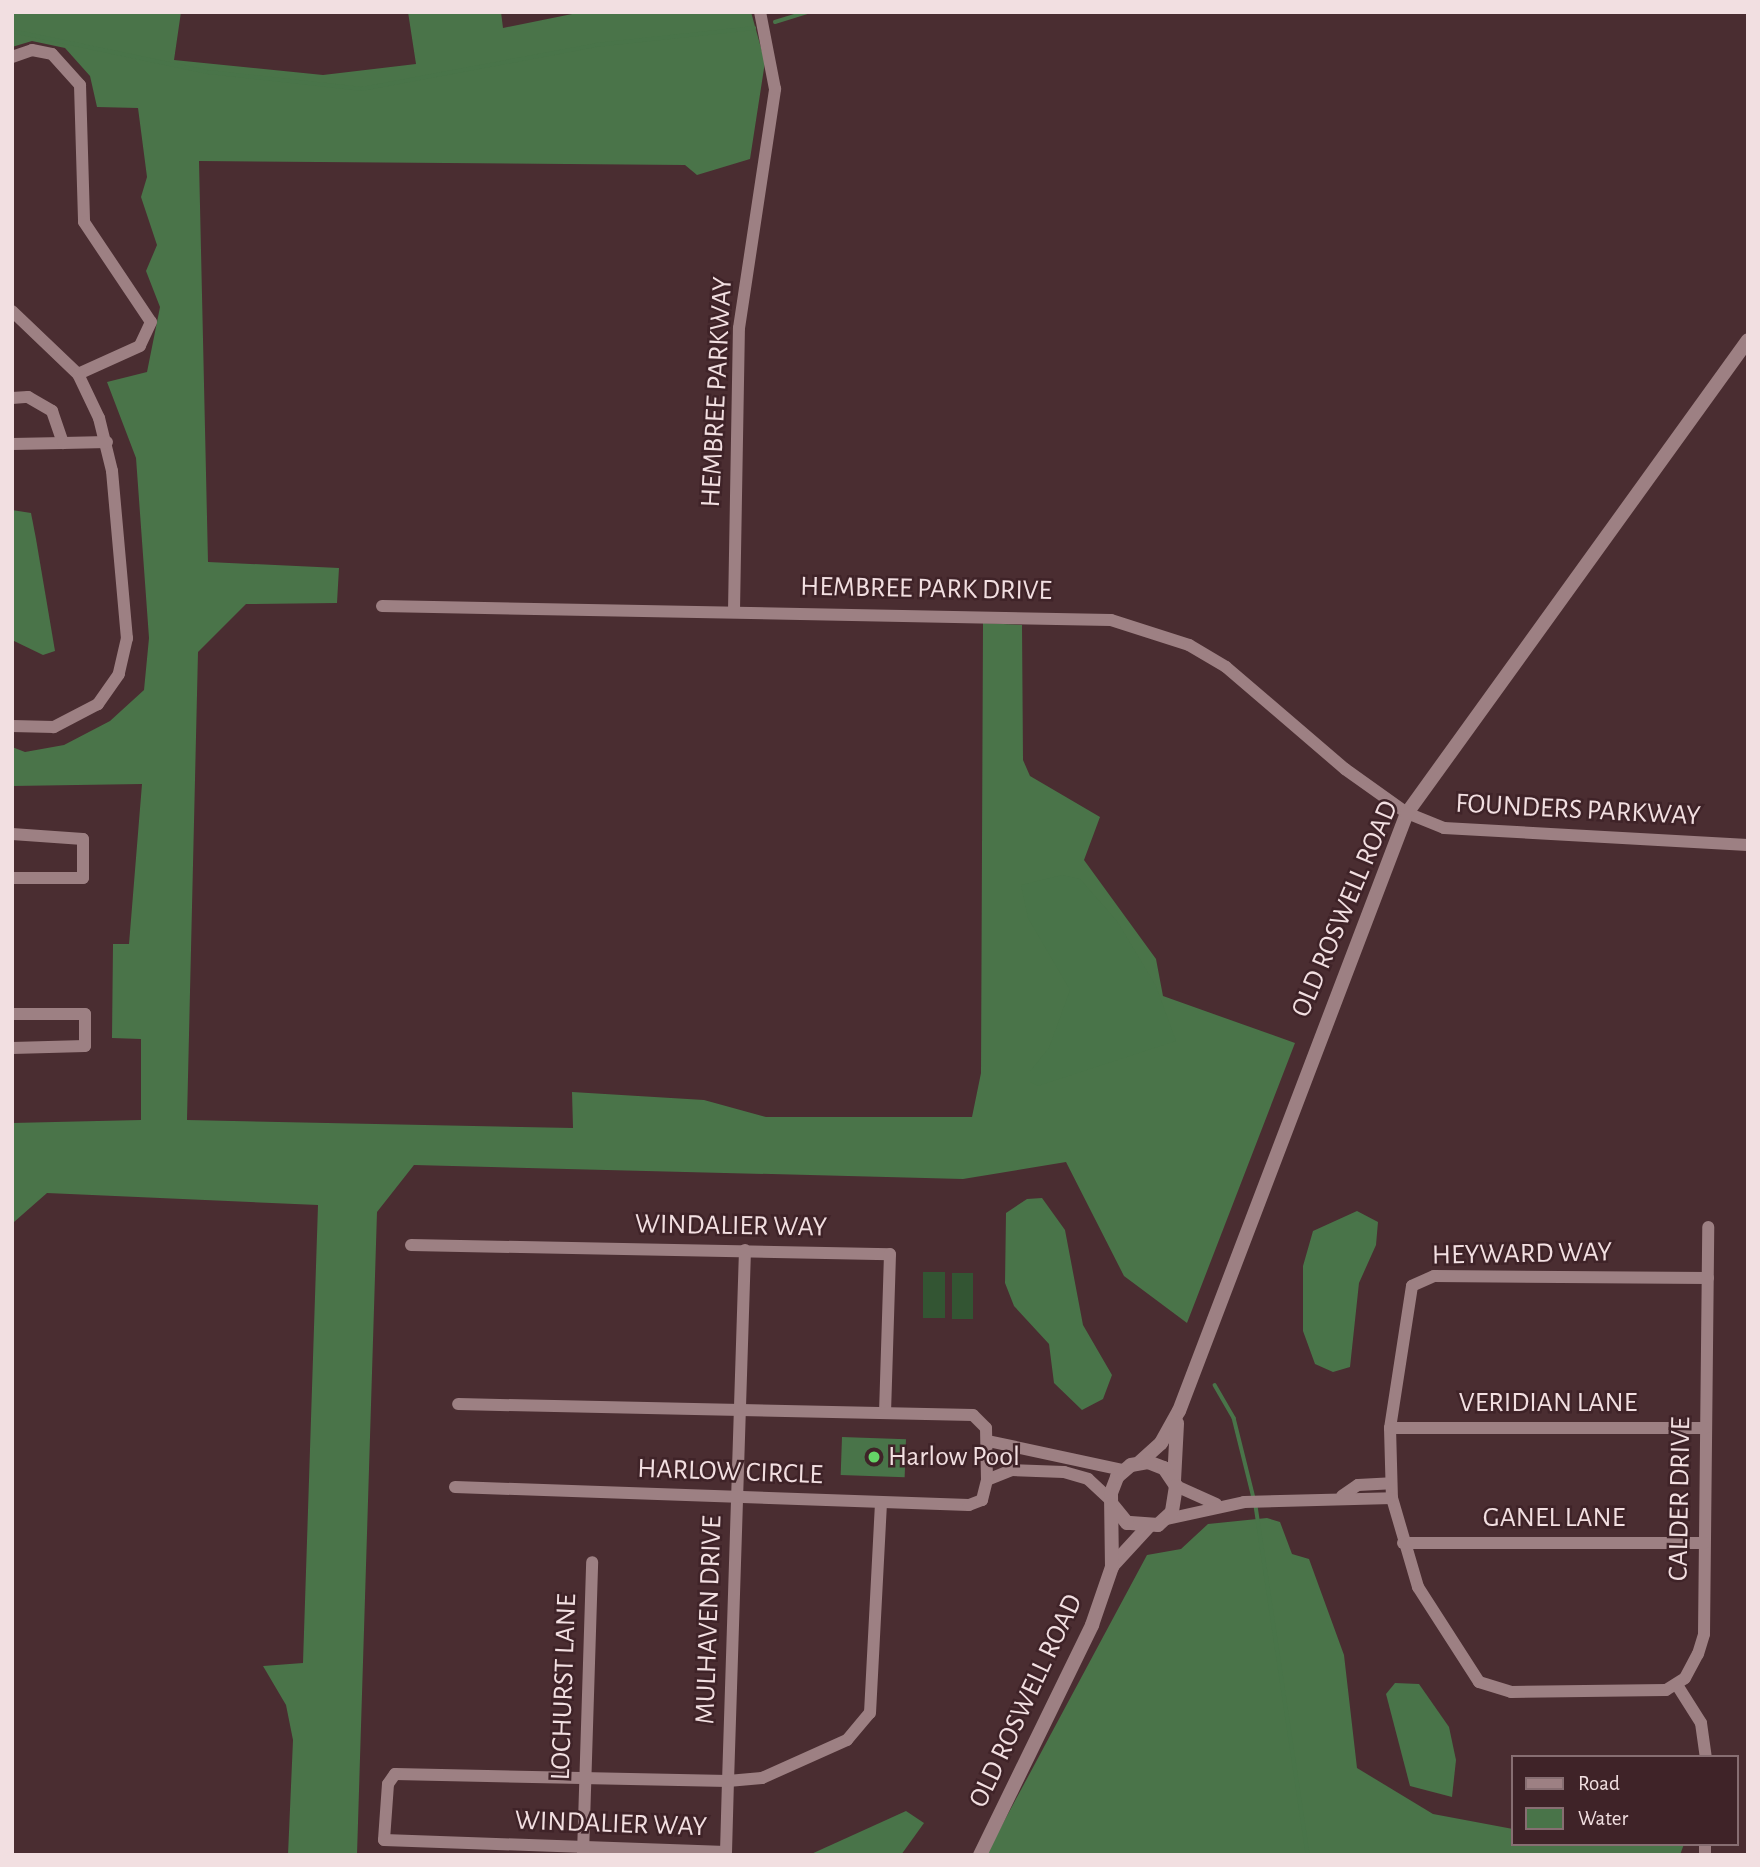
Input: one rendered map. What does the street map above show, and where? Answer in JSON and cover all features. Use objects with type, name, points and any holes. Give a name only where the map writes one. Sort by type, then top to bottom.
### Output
[{"type":"street","name":"HEMBREE PARKWAY","points":[[734,611],[739,328],[775,89],[760,12]]},
{"type":"street","points":[[12,57],[32,50],[52,54],[80,85],[84,222],[151,322],[140,346],[78,374]]},
{"type":"street","points":[[12,311],[78,374],[107,442],[127,638],[119,674],[78,718],[54,727],[12,726]]},
{"type":"street","name":"OLD ROSWELL ROAD","points":[[980,1855],[1072,1673],[1112,1567],[1113,1504],[1122,1470],[1140,1462],[1161,1443],[1179,1411],[1407,813],[1748,340]]},
{"type":"street","points":[[12,398],[28,397],[52,411],[63,443]]},
{"type":"street","points":[[12,444],[107,442]]},
{"type":"street","name":"HEMBREE PARK DRIVE","points":[[382,606],[1073,616],[1144,627],[1226,667],[1407,813]]},
{"type":"street","name":"FOUNDERS PARKWAY","points":[[1407,813],[1476,834],[1748,845]]},
{"type":"street","points":[[12,834],[83,839],[83,878],[12,878]]},
{"type":"street","points":[[12,1014],[85,1014],[85,1046],[12,1048]]},
{"type":"street","name":"CALDER DRIVE","points":[[1677,1685],[1703,1643],[1708,1227]]},
{"type":"street","name":"WINDALIER WAY","points":[[411,1245],[890,1254],[886,1413]]},
{"type":"street","name":"MULHAVEN DRIVE","points":[[728,1781],[745,1250]]},
{"type":"street","name":"HEYWARD WAY","points":[[1677,1685],[1654,1691],[1489,1688],[1463,1665],[1433,1615],[1403,1543],[1392,1498],[1390,1428],[1409,1294],[1418,1280],[1708,1279]]},
{"type":"street","points":[[458,1404],[973,1415],[984,1423],[988,1441],[987,1480],[1012,1470],[1064,1472],[1088,1479],[1113,1504],[1127,1523],[1148,1527]]},
{"type":"street","name":"OLD ROSWELL ROAD","points":[[1112,1567],[1148,1527],[1167,1519],[1175,1483],[1179,1411]]},
{"type":"street","name":"VERIDIAN LANE","points":[[1390,1428],[1705,1428]]},
{"type":"street","points":[[988,1441],[1122,1470]]},
{"type":"street","points":[[1140,1462],[1156,1464],[1175,1483],[1220,1505]]},
{"type":"street","name":"HARLOW CIRCLE","points":[[455,1487],[969,1505],[982,1500],[987,1480]]},
{"type":"street","points":[[1342,1496],[1358,1485],[1391,1483]]},
{"type":"street","points":[[1167,1519],[1220,1505],[1342,1496],[1392,1498]]},
{"type":"street","name":"WINDALIER WAY","points":[[586,1777],[395,1774],[388,1784],[384,1840],[583,1851],[726,1852],[728,1781],[774,1773],[847,1740],[865,1723],[875,1690],[881,1503]]},
{"type":"street","name":"GANEL LANE","points":[[1403,1543],[1704,1543]]},
{"type":"street","name":"LOCHURST LANE","points":[[583,1851],[592,1562]]},
{"type":"street","points":[[1677,1685],[1701,1723],[1706,1755]]},
{"type":"street","points":[[586,1777],[728,1781]]},
{"type":"shaded area","points":[[12,12],[181,12],[174,60],[323,75],[416,64],[408,12],[501,12],[503,28],[582,12],[751,12],[765,62],[750,159],[697,175],[685,165],[199,161],[208,562],[339,568],[337,603],[246,604],[198,652],[187,1120],[573,1128],[572,1092],[704,1100],[766,1117],[972,1117],[981,1073],[983,623],[1022,625],[1023,760],[1030,776],[1100,817],[1084,860],[1156,959],[1163,996],[1295,1043],[1187,1323],[1124,1276],[1066,1162],[963,1179],[414,1165],[377,1212],[357,1855],[288,1855],[293,1740],[286,1705],[263,1666],[303,1663],[318,1205],[47,1193],[14,1222],[12,1281],[12,1123],[141,1120],[141,1039],[112,1038],[113,944],[129,944],[142,784],[12,786],[12,747],[25,752],[64,745],[110,721],[144,690],[149,638],[136,458],[107,382],[147,372],[160,307],[146,271],[157,245],[141,197],[147,177],[138,108],[97,107],[90,76],[65,48],[32,41],[12,47]]},
{"type":"shaded area","points":[[12,510],[31,513],[55,651],[43,655],[12,640]]},
{"type":"shaded area","points":[[923,1272],[945,1272],[945,1318],[923,1318]]},
{"type":"shaded area","points":[[952,1273],[973,1273],[973,1319],[952,1319]]},
{"type":"shaded area","points":[[1267,1518],[1280,1522],[1292,1554],[1309,1559],[1344,1655],[1357,1768],[1433,1814],[1512,1829],[1512,1846],[1683,1846],[1680,1855],[986,1855],[1147,1555],[1181,1549],[1208,1524]]},
{"type":"water","points":[[1062,875],[1080,879],[1117,921],[1156,986],[1176,1041],[1038,1086],[1030,1082],[1030,1071],[1049,1048],[1070,990],[1028,918],[1021,885]]},
{"type":"water","points":[[1042,1198],[1065,1230],[1083,1325],[1112,1375],[1103,1399],[1082,1410],[1054,1383],[1049,1344],[1014,1306],[1005,1283],[1006,1213],[1027,1199]]},
{"type":"water","points":[[1357,1211],[1378,1222],[1376,1245],[1359,1283],[1350,1367],[1333,1372],[1315,1364],[1303,1331],[1303,1266],[1313,1231]]},
{"type":"water","name":"Harlow Pool","points":[[842,1437],[906,1439],[905,1477],[841,1475]]},
{"type":"water","points":[[1395,1683],[1419,1684],[1449,1727],[1456,1760],[1452,1797],[1410,1786],[1386,1694]]},
{"type":"water","points":[[906,1811],[924,1823],[901,1855],[809,1855]]},
{"type":"waterway","points":[[775,22],[808,12]]},
{"type":"waterway","points":[[12,31],[209,72],[362,89],[596,45],[754,28]]},
{"type":"waterway","points":[[1215,1385],[1234,1418],[1254,1498]]},
{"type":"waterway","points":[[1256,1506],[1308,1855]]},
{"type":"place","name":"Harlow Pool","points":[[874,1457]]}]
